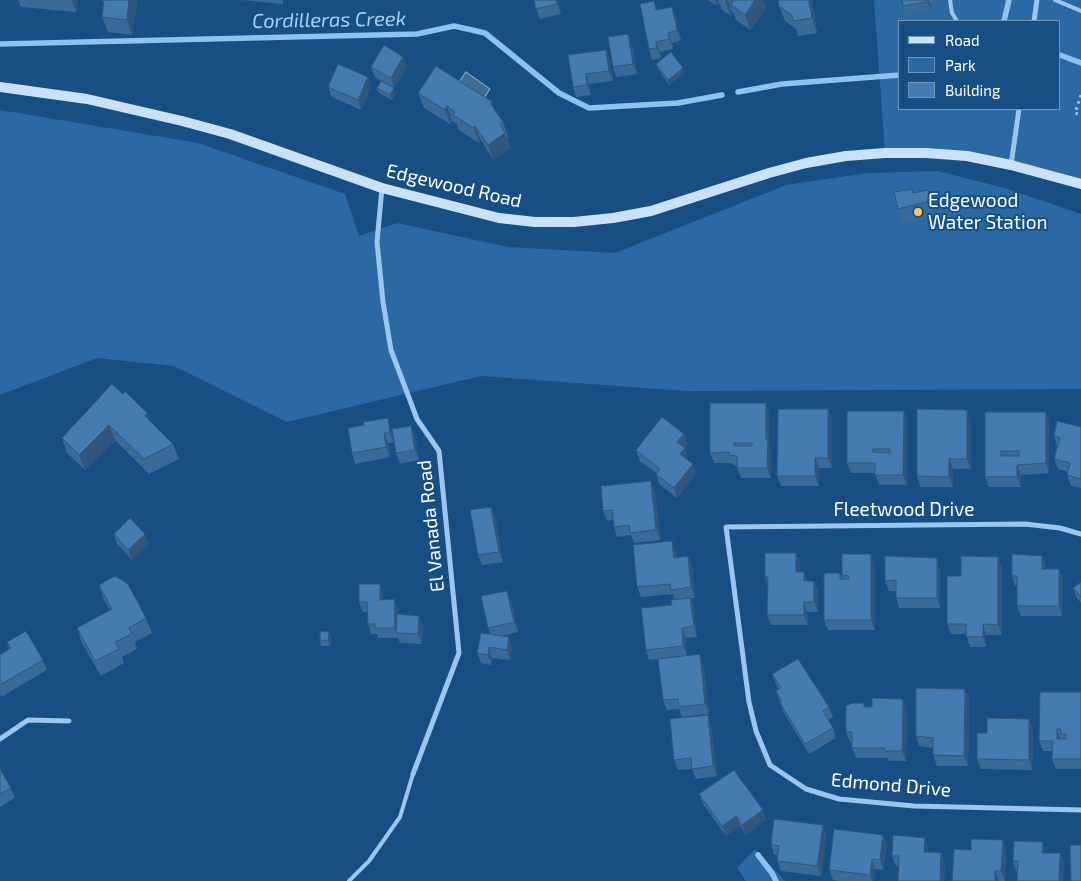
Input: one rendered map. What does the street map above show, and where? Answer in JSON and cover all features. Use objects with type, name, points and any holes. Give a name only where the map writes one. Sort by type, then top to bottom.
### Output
[{"type":"main road","name":"Edgewood Road","points":[[0,87],[87,99],[182,121],[230,134],[382,188],[499,218],[574,222],[651,211],[769,173],[846,156],[926,152],[967,156],[1011,165],[1081,184]]},
{"type":"street","points":[[1034,20],[1037,0]]},
{"type":"street","points":[[1011,165],[1019,110]]},
{"type":"street","name":"El Vanada Road","points":[[382,188],[376,242],[383,302],[391,350],[417,419],[439,451],[459,653],[413,774]]},
{"type":"street","name":"Fleetwood Drive","points":[[726,527],[1025,524],[1060,528],[1081,534]]},
{"type":"street","name":"Edmond Drive","points":[[726,527],[748,702],[756,731],[770,765],[806,789],[839,799],[914,806],[1081,810]]},
{"type":"street","points":[[0,738],[28,720],[69,721]]},
{"type":"lane","points":[[950,0],[952,13],[956,20]]},
{"type":"lane","points":[[1055,0],[1081,11]]},
{"type":"lane","points":[[349,881],[369,861],[400,817],[413,774]]},
{"type":"path","points":[[1081,95],[1075,113],[1081,115]]},
{"type":"green space","points":[[874,0],[1081,0],[1081,184],[1011,165],[885,153]]},
{"type":"green space","points":[[0,110],[198,143],[345,194],[359,236],[397,223],[508,247],[615,253],[786,185],[868,173],[938,171],[1008,189],[1081,214],[1081,389],[686,391],[481,376],[287,422],[174,366],[97,358],[0,395]]},
{"type":"green space","points":[[755,849],[785,881],[746,881],[737,868]]},
{"type":"shaded area","points":[[466,72],[490,89],[484,98],[459,82]]},
{"type":"building","points":[[104,0],[129,0],[127,20],[102,17]]},
{"type":"building","points":[[534,0],[556,0],[557,4],[536,9]]},
{"type":"building","points":[[730,0],[755,0],[745,15],[731,5],[733,2]]},
{"type":"building","points":[[778,0],[809,0],[812,18],[793,21],[792,15],[779,6]]},
{"type":"building","points":[[902,0],[927,0],[927,2],[903,6]]},
{"type":"building","points":[[654,1],[656,10],[672,7],[677,30],[668,33],[669,39],[656,42],[657,48],[649,49],[640,4]]},
{"type":"building","points":[[628,34],[633,64],[613,67],[608,37]]},
{"type":"building","points":[[384,45],[403,57],[391,78],[371,67]]},
{"type":"building","points":[[606,50],[609,71],[586,74],[587,85],[573,87],[568,55]]},
{"type":"building","points":[[671,52],[683,68],[668,80],[656,64]]},
{"type":"building","points":[[338,64],[368,77],[358,100],[328,87]]},
{"type":"building","points":[[436,66],[491,101],[490,103],[503,122],[500,124],[505,133],[488,145],[475,126],[474,128],[453,115],[455,112],[447,106],[445,110],[418,93]]},
{"type":"building","points":[[381,81],[394,88],[390,95],[377,88]]},
{"type":"building","points":[[912,189],[913,193],[928,190],[930,201],[898,209],[894,192]]},
{"type":"building","points":[[112,384],[123,394],[125,391],[147,413],[145,416],[173,444],[144,459],[109,425],[79,455],[62,438]]},
{"type":"building","points":[[710,403],[766,403],[767,468],[737,468],[737,456],[729,455],[729,452],[710,453]],"holes":[[[734,443],[752,443],[752,446],[734,446]]]},
{"type":"building","points":[[778,409],[828,409],[828,458],[815,458],[815,476],[777,476]]},
{"type":"building","points":[[917,409],[967,410],[967,459],[949,459],[949,477],[917,476]]},
{"type":"building","points":[[847,411],[904,411],[903,475],[875,475],[875,463],[847,463]],"holes":[[[872,449],[890,449],[890,453],[873,452]]]},
{"type":"building","points":[[985,412],[1046,412],[1046,463],[1017,465],[1017,477],[985,477]],"holes":[[[1001,451],[1019,451],[1019,456],[1001,456]]]},
{"type":"building","points":[[662,417],[684,434],[677,442],[685,448],[680,454],[693,464],[674,488],[656,474],[660,469],[636,450]]},
{"type":"building","points":[[388,418],[390,433],[384,433],[386,447],[352,453],[348,428],[364,425],[363,422]]},
{"type":"building","points":[[1057,421],[1081,427],[1081,479],[1067,475],[1070,463],[1054,459],[1060,438],[1054,436]]},
{"type":"building","points":[[411,426],[415,450],[396,453],[392,429]]},
{"type":"building","points":[[651,481],[656,530],[630,533],[629,525],[614,527],[612,510],[603,511],[601,486]]},
{"type":"building","points":[[491,507],[499,552],[478,555],[470,510]]},
{"type":"building","points":[[130,518],[145,534],[128,550],[114,534]]},
{"type":"building","points":[[672,541],[674,558],[688,556],[691,587],[671,590],[670,584],[637,587],[633,545]]},
{"type":"building","points":[[765,553],[796,553],[796,572],[804,572],[804,581],[814,581],[814,602],[804,602],[804,615],[767,615],[768,577],[765,577]]},
{"type":"building","points":[[842,554],[871,554],[871,620],[824,620],[824,573],[840,573],[840,579],[849,579],[849,576],[842,575]]},
{"type":"building","points":[[1012,554],[1042,556],[1042,569],[1059,569],[1059,606],[1017,606],[1017,576],[1012,576]]},
{"type":"building","points":[[885,556],[937,558],[937,598],[896,598],[896,580],[885,581]]},
{"type":"building","points":[[961,556],[998,557],[998,625],[983,624],[983,637],[966,637],[966,624],[947,624],[947,576],[961,576]]},
{"type":"building","points":[[115,576],[128,584],[146,618],[129,628],[132,634],[115,642],[119,649],[95,661],[77,628],[112,609],[99,585]]},
{"type":"building","points":[[1081,582],[1081,597],[1073,588]]},
{"type":"building","points":[[359,584],[380,584],[380,600],[394,599],[395,628],[375,628],[375,624],[368,624],[367,602],[359,602]]},
{"type":"building","points":[[507,591],[514,622],[488,628],[481,596]]},
{"type":"building","points":[[690,598],[694,626],[682,628],[683,646],[646,650],[641,608],[672,605],[671,600]]},
{"type":"building","points":[[397,614],[419,616],[418,634],[396,633]]},
{"type":"building","points":[[26,631],[43,660],[0,685],[0,655],[11,648],[7,642]]},
{"type":"building","points":[[320,631],[329,632],[328,641],[320,640]]},
{"type":"building","points":[[481,633],[509,637],[507,650],[489,647],[488,655],[477,653]]},
{"type":"building","points":[[700,654],[705,704],[679,707],[678,699],[663,700],[658,659]]},
{"type":"building","points":[[798,659],[829,707],[823,711],[833,728],[805,744],[780,703],[782,702],[776,691],[781,688],[772,674]]},
{"type":"building","points":[[916,688],[965,689],[964,756],[933,755],[933,738],[916,736]]},
{"type":"building","points":[[1040,692],[1081,692],[1081,759],[1052,759],[1053,741],[1039,741]],"holes":[[[1057,729],[1061,729],[1061,734],[1066,734],[1066,739],[1057,739]]]},
{"type":"building","points":[[872,698],[903,699],[902,751],[885,751],[885,748],[852,748],[852,732],[846,732],[846,706],[853,703],[863,703],[865,707],[872,707]]},
{"type":"building","points":[[708,715],[713,766],[692,769],[691,758],[674,760],[670,719]]},
{"type":"building","points":[[987,718],[1029,719],[1029,760],[977,759],[977,733],[987,733]]},
{"type":"building","points":[[0,769],[11,788],[0,794]]},
{"type":"building","points":[[734,770],[763,810],[742,825],[736,816],[722,826],[699,794]]},
{"type":"building","points":[[774,819],[823,825],[817,866],[777,861],[779,846],[771,844]]},
{"type":"building","points":[[834,829],[883,835],[880,860],[872,859],[870,875],[829,870]]},
{"type":"building","points":[[893,835],[925,838],[924,852],[941,853],[940,881],[898,881],[899,856],[892,856]]},
{"type":"building","points":[[971,839],[1003,840],[1001,871],[995,871],[995,881],[952,881],[954,849],[971,850]]},
{"type":"building","points":[[1014,841],[1043,842],[1042,853],[1060,853],[1059,881],[1017,881],[1018,861],[1013,861]]},
{"type":"building","points":[[1070,845],[1081,845],[1081,881],[1071,881]]},
{"type":"waterway","points":[[1004,20],[1009,0]]},
{"type":"waterway","name":"Cordilleras Creek","points":[[0,44],[417,34],[454,26],[485,33],[559,93],[589,108],[678,103],[722,95]]},
{"type":"waterway","name":"Cordilleras Creek","points":[[1061,55],[1081,63]]},
{"type":"waterway","name":"Cordilleras Creek","points":[[738,92],[782,84],[898,75]]},
{"type":"waterway","points":[[758,855],[776,881]]},
{"type":"place","name":"Edgewood Water Station","points":[[918,212]]}]
